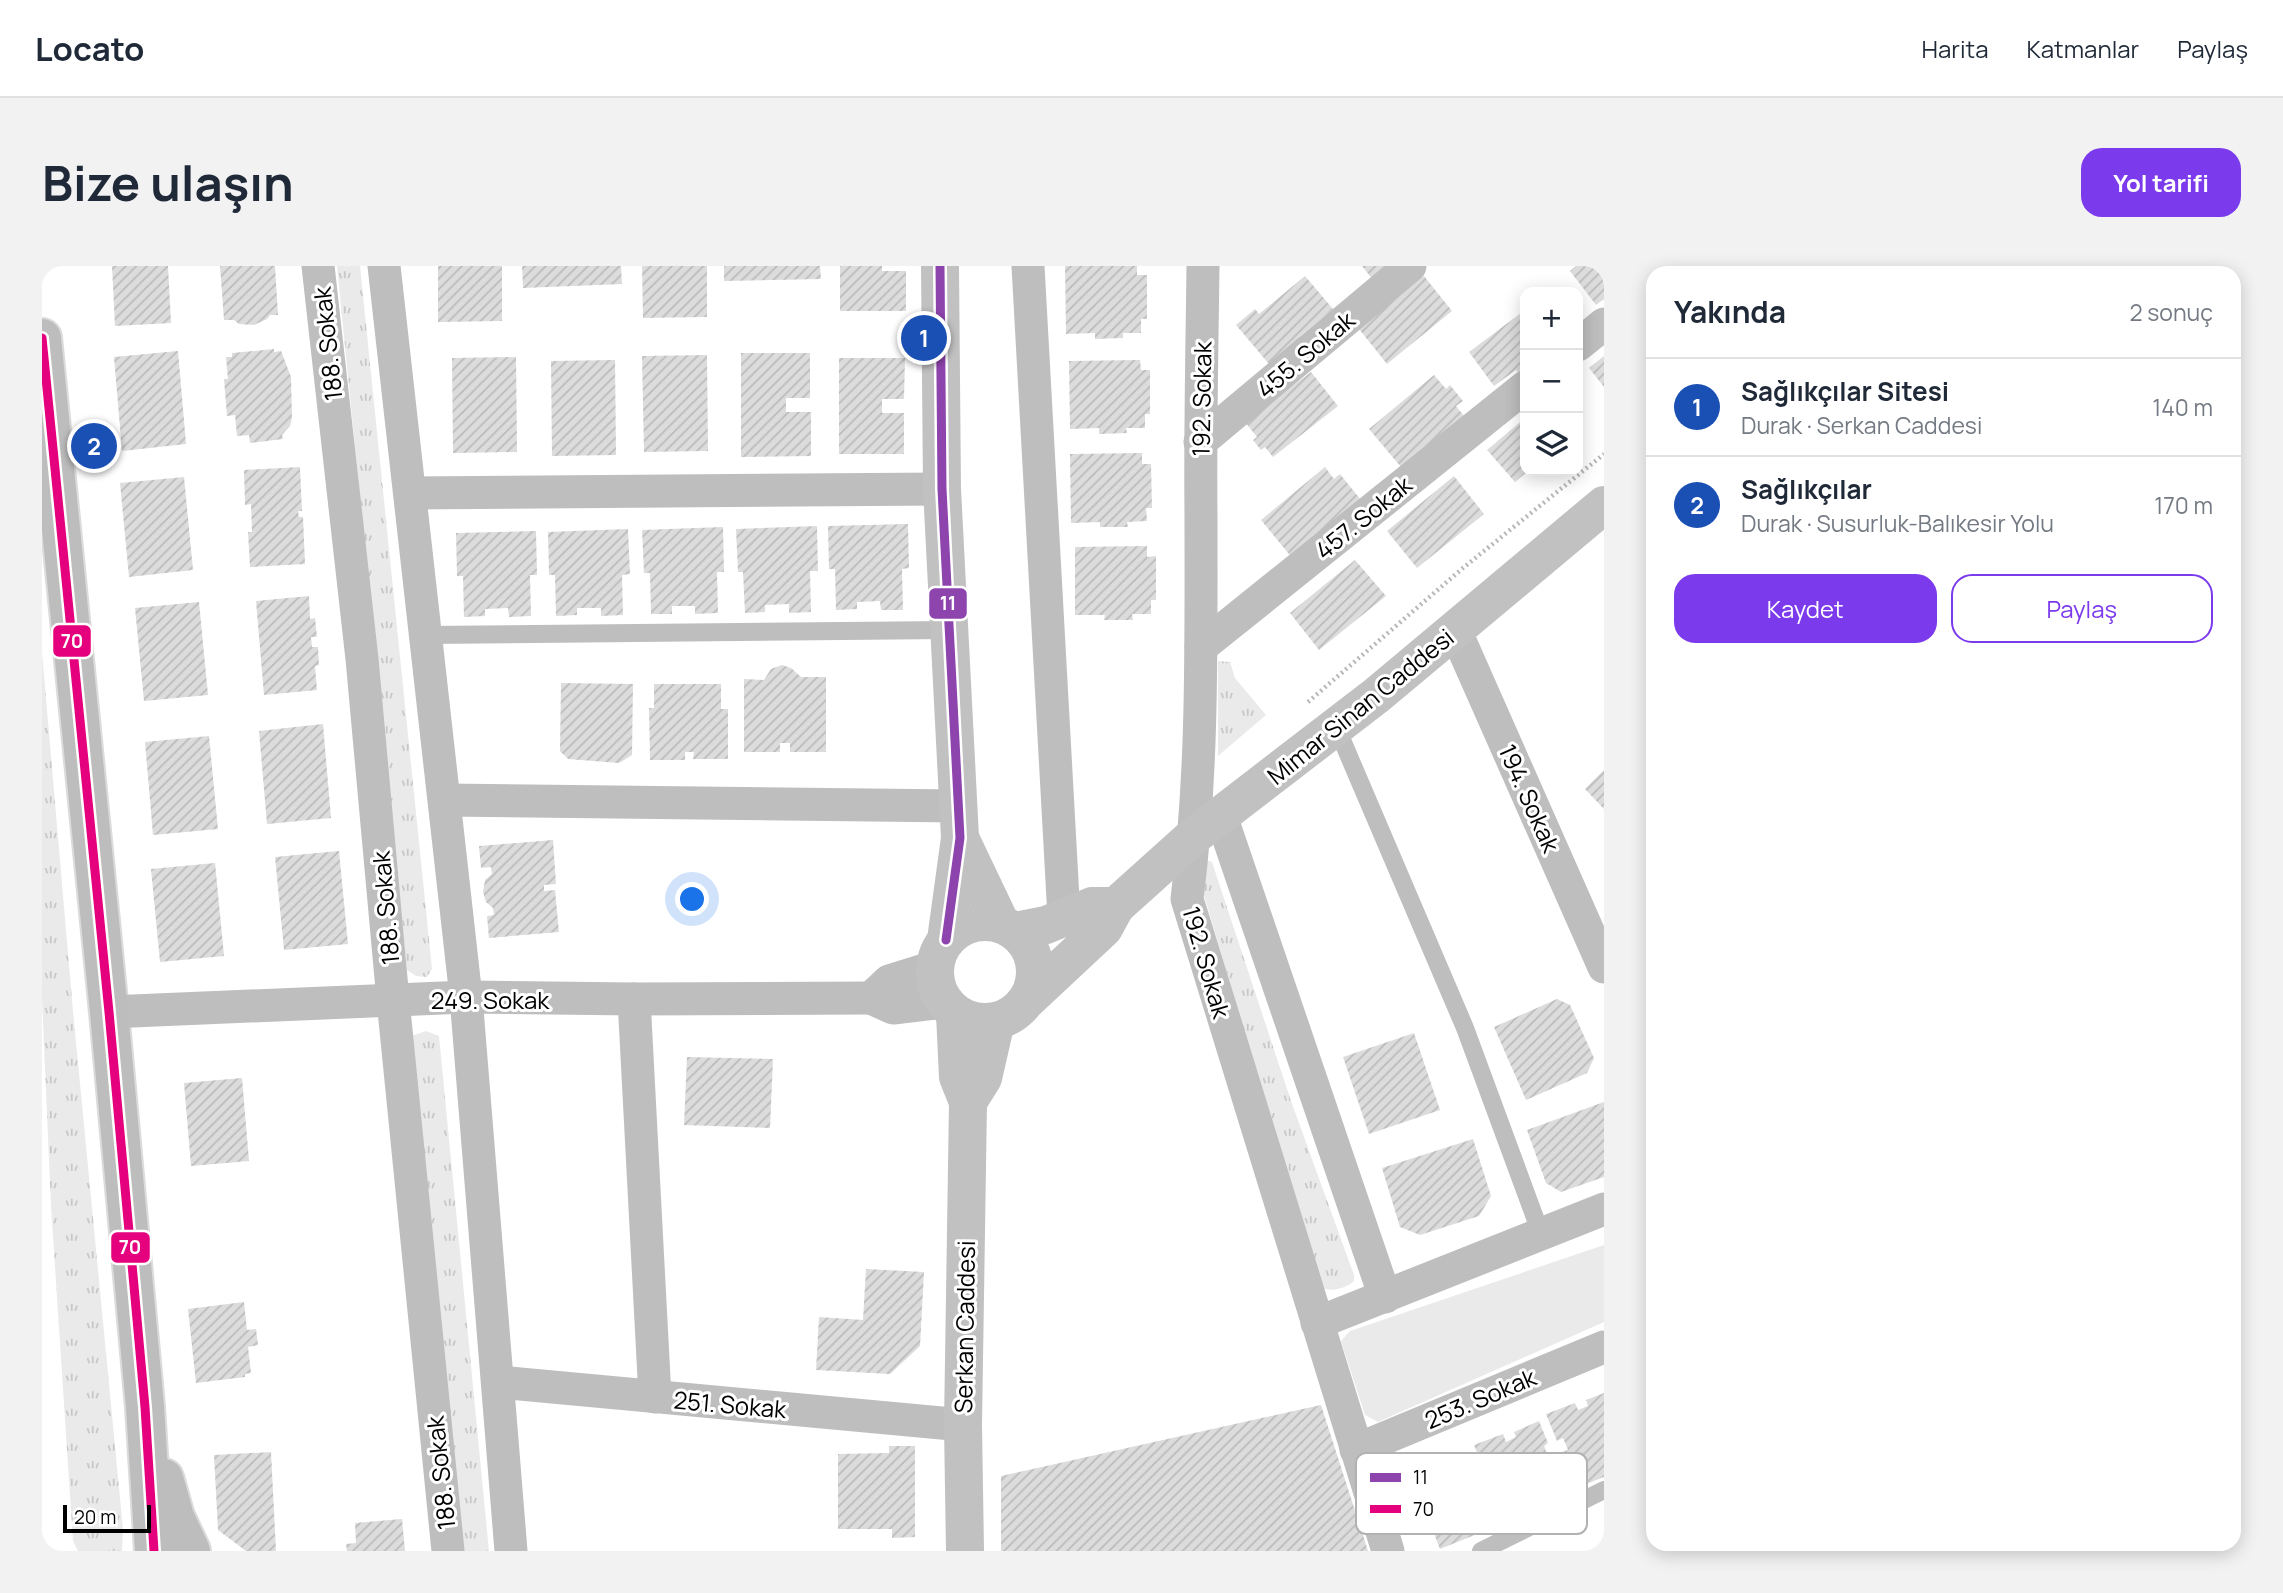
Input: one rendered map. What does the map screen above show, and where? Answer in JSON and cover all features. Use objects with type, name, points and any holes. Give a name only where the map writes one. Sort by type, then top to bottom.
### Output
[{"type":"highway","points":[[42,338],[109,1012],[145,1406],[154,1551]]},
{"type":"highway","points":[[145,1406],[175,1517],[191,1551]]},
{"type":"main road","name":"Serkan Caddesi","points":[[940,266],[942,489],[959,822],[945,981],[958,1077],[968,1102],[962,1425],[965,1551]]},
{"type":"main road","name":"Mimar Sinan Caddesi","points":[[1028,999],[1104,928],[1116,906],[1208,826],[1336,726],[1604,505]]},
{"type":"main road","name":"Serkan Caddesi","points":[[959,822],[1008,928]]},
{"type":"main road","points":[[1008,928],[1025,942],[1032,955],[1034,984],[1028,999],[1017,1011],[996,1021],[970,1021],[945,981],[957,930],[971,923],[986,922],[1008,928],[1046,925],[1092,906],[1116,906]]},
{"type":"main road","name":"Serkan Caddesi","points":[[968,1102],[983,1078],[996,1021]]},
{"type":"street","name":"188. Sokak","points":[[318,266],[363,673],[447,1551]]},
{"type":"street","points":[[384,266],[466,997],[511,1551]]},
{"type":"street","points":[[1028,266],[1064,917]]},
{"type":"street","name":"192. Sokak","points":[[1203,266],[1201,647],[1208,826],[1187,899],[1357,1453]]},
{"type":"street","name":"455. Sokak","points":[[1200,442],[1410,266]]},
{"type":"street","points":[[1583,341],[1604,324]]},
{"type":"street","name":"457. Sokak","points":[[1201,647],[1520,391]]},
{"type":"street","points":[[410,493],[942,489]]},
{"type":"street","name":"194. Sokak","points":[[1455,629],[1600,946]]},
{"type":"street","points":[[445,800],[959,822]]},
{"type":"street","name":"192. Sokak","points":[[1208,826],[1385,1297]]},
{"type":"street","name":"249. Sokak","points":[[109,1012],[466,997],[870,998],[888,981],[945,981]]},
{"type":"street","points":[[634,999],[655,1397]]},
{"type":"street","points":[[1317,1323],[1604,1209]]},
{"type":"street","name":"253. Sokak","points":[[1356,1450],[1604,1347]]},
{"type":"street","name":"251. Sokak","points":[[498,1382],[962,1425]]},
{"type":"street","name":"192. Sokak","points":[[1383,1534],[1388,1551]]},
{"type":"lane","points":[[426,635],[949,630]]},
{"type":"lane","points":[[1336,726],[1465,1028],[1541,1234]]},
{"type":"lane","points":[[1587,1498],[1604,1490]]},
{"type":"lane","points":[[1482,1551],[1516,1534]]},
{"type":"path","points":[[1299,710],[1463,568],[1604,454]]},
{"type":"green space","points":[[337,266],[360,266],[432,969],[427,977],[416,976],[407,970]]},
{"type":"green space","points":[[42,652],[73,1011],[123,1529],[122,1551],[78,1551],[73,1541],[51,1206],[42,999]]},
{"type":"green space","points":[[1218,661],[1230,662],[1235,678],[1266,715],[1218,756]]},
{"type":"green space","points":[[1206,860],[1212,862],[1291,1101],[1354,1275],[1354,1281],[1343,1288],[1329,1290],[1320,1287],[1198,875]]},
{"type":"green space","points":[[426,1031],[439,1036],[489,1551],[463,1551],[412,1036]]},
{"type":"green space","points":[[1604,1245],[1604,1322],[1378,1422],[1365,1415],[1341,1341],[1350,1331]]},
{"type":"building","points":[[112,266],[168,266],[171,323],[115,326]]},
{"type":"building","points":[[220,266],[275,266],[278,315],[270,315],[254,325],[224,320]]},
{"type":"building","points":[[438,266],[502,266],[502,321],[438,322]]},
{"type":"building","points":[[522,266],[621,266],[622,284],[523,288]]},
{"type":"building","points":[[642,266],[707,266],[707,317],[643,318]]},
{"type":"building","points":[[724,266],[820,266],[821,279],[724,281]]},
{"type":"building","points":[[840,266],[882,266],[882,271],[906,271],[906,311],[840,311]]},
{"type":"building","points":[[1065,266],[1137,266],[1137,275],[1147,275],[1147,319],[1141,319],[1141,333],[1123,333],[1123,338],[1095,339],[1095,333],[1066,334]]},
{"type":"building","points":[[1362,266],[1390,266],[1373,280]]},
{"type":"building","points":[[1576,266],[1604,266],[1604,299],[1596,305],[1570,271]]},
{"type":"building","points":[[1305,276],[1333,309],[1299,337],[1303,342],[1269,364],[1236,325],[1255,309],[1259,314]]},
{"type":"building","points":[[1424,276],[1452,311],[1387,364],[1359,329]]},
{"type":"building","points":[[1520,314],[1520,375],[1516,370],[1494,386],[1469,352]]},
{"type":"building","points":[[274,349],[274,352],[281,351],[291,377],[290,426],[282,435],[283,439],[250,443],[249,435],[237,436],[235,415],[227,416],[224,379],[228,379],[226,357],[232,357],[232,353]]},
{"type":"building","points":[[178,351],[186,444],[122,451],[114,357]]},
{"type":"building","points":[[741,353],[810,353],[810,398],[786,398],[786,412],[811,412],[811,456],[741,457]]},
{"type":"building","points":[[707,355],[708,451],[644,452],[642,356]]},
{"type":"building","points":[[1604,356],[1604,387],[1589,368]]},
{"type":"building","points":[[516,357],[517,452],[453,453],[452,358]]},
{"type":"building","points":[[839,358],[905,358],[904,399],[882,399],[882,413],[904,413],[904,454],[839,454]]},
{"type":"building","points":[[615,360],[616,455],[552,456],[551,361]]},
{"type":"building","points":[[1140,360],[1141,370],[1150,370],[1150,414],[1145,414],[1145,428],[1126,428],[1127,433],[1099,434],[1099,428],[1070,429],[1069,361]]},
{"type":"building","points":[[1311,372],[1338,406],[1273,457],[1265,447],[1261,450],[1253,440],[1257,437],[1245,422]]},
{"type":"building","points":[[1434,375],[1446,389],[1450,385],[1463,401],[1456,406],[1464,416],[1401,467],[1369,429]]},
{"type":"building","points":[[1520,422],[1522,476],[1515,482],[1487,450]]},
{"type":"building","points":[[1142,453],[1142,464],[1151,464],[1152,508],[1146,508],[1147,521],[1127,522],[1128,527],[1100,527],[1100,522],[1071,523],[1070,454]]},
{"type":"building","points":[[300,467],[302,511],[298,511],[299,517],[303,517],[305,564],[250,567],[248,532],[252,532],[251,504],[245,505],[244,470]]},
{"type":"building","points":[[1325,467],[1334,479],[1340,474],[1361,500],[1293,559],[1261,520]]},
{"type":"building","points":[[1454,476],[1484,514],[1417,568],[1387,531]]},
{"type":"building","points":[[184,477],[193,570],[129,577],[120,483]]},
{"type":"building","points":[[908,524],[909,568],[902,569],[903,610],[881,610],[880,601],[857,602],[857,609],[836,610],[835,569],[829,569],[828,526]]},
{"type":"building","points":[[817,526],[818,571],[810,571],[811,612],[789,613],[789,604],[765,605],[765,612],[745,613],[743,572],[738,572],[736,529]]},
{"type":"building","points":[[723,527],[724,572],[717,572],[718,613],[695,614],[695,606],[672,606],[672,614],[651,614],[650,573],[644,573],[642,530]]},
{"type":"building","points":[[628,529],[630,574],[622,575],[623,615],[601,616],[601,608],[577,608],[577,615],[556,616],[555,575],[549,575],[548,532]]},
{"type":"building","points":[[536,531],[537,575],[530,575],[531,616],[509,617],[508,608],[485,609],[485,616],[464,617],[463,576],[457,576],[456,533]]},
{"type":"building","points":[[1147,546],[1147,557],[1156,556],[1156,600],[1151,600],[1151,614],[1132,614],[1133,620],[1104,620],[1105,615],[1075,615],[1075,547]]},
{"type":"building","points":[[1355,560],[1386,596],[1319,650],[1290,613]]},
{"type":"building","points":[[309,596],[310,619],[315,618],[317,637],[311,637],[312,647],[318,647],[319,665],[315,666],[317,690],[264,695],[256,601]]},
{"type":"building","points":[[199,602],[208,695],[144,701],[135,608]]},
{"type":"building","points":[[782,665],[791,668],[801,677],[826,677],[826,752],[790,752],[790,743],[780,743],[780,752],[744,752],[744,679],[764,680],[771,669]]},
{"type":"building","points":[[561,683],[633,684],[632,755],[619,763],[568,759],[560,751]]},
{"type":"building","points":[[654,684],[721,684],[721,709],[728,709],[728,759],[693,759],[694,752],[685,752],[685,760],[650,760],[649,708],[654,708]]},
{"type":"building","points":[[323,724],[331,818],[267,824],[259,731]]},
{"type":"building","points":[[209,736],[218,829],[153,835],[145,742]]},
{"type":"building","points":[[1604,770],[1604,809],[1585,789]]},
{"type":"building","points":[[553,840],[556,884],[544,885],[544,891],[555,890],[559,932],[489,938],[487,916],[494,915],[493,908],[486,902],[483,892],[485,880],[492,874],[491,867],[481,868],[479,846]]},
{"type":"building","points":[[339,851],[348,944],[284,950],[275,857]]},
{"type":"building","points":[[215,863],[224,956],[160,962],[151,869]]},
{"type":"building","points":[[1557,999],[1570,1005],[1594,1058],[1587,1073],[1526,1100],[1494,1027]]},
{"type":"building","points":[[1414,1033],[1440,1110],[1369,1134],[1343,1057]]},
{"type":"building","points":[[687,1057],[773,1059],[770,1128],[684,1125]]},
{"type":"building","points":[[242,1078],[249,1161],[191,1166],[184,1083]]},
{"type":"building","points":[[1604,1102],[1604,1177],[1561,1192],[1546,1183],[1527,1130]]},
{"type":"building","points":[[1473,1139],[1491,1196],[1479,1216],[1420,1235],[1400,1227],[1382,1168]]},
{"type":"building","points":[[866,1269],[924,1272],[920,1346],[890,1374],[816,1370],[819,1317],[863,1320]]},
{"type":"building","points":[[244,1302],[247,1330],[256,1329],[258,1345],[248,1347],[251,1373],[245,1374],[245,1377],[196,1383],[188,1309]]},
{"type":"building","points":[[1604,1393],[1604,1477],[1587,1484],[1587,1453],[1562,1453],[1568,1450],[1563,1438],[1557,1441],[1546,1414],[1575,1403],[1578,1410],[1588,1406],[1586,1400]]},
{"type":"building","points":[[1321,1405],[1356,1514],[1356,1534],[1363,1534],[1368,1551],[1001,1551],[1001,1476]]},
{"type":"building","points":[[1539,1421],[1548,1443],[1544,1446],[1547,1453],[1477,1453],[1474,1445],[1503,1434],[1506,1442],[1516,1437],[1514,1432]]},
{"type":"building","points":[[889,1446],[915,1446],[915,1537],[892,1538],[892,1529],[838,1529],[838,1454],[889,1453]]},
{"type":"building","points":[[271,1452],[276,1551],[246,1551],[218,1530],[214,1455]]},
{"type":"building","points":[[402,1519],[405,1551],[347,1551],[346,1544],[356,1543],[355,1523]]},
{"type":"building","points":[[1434,1534],[1477,1534],[1440,1549]]},
{"type":"transit line","name":"11","points":[[940,266],[942,489],[960,838],[946,940]]},
{"type":"transit line","name":"70","points":[[42,338],[109,1012],[145,1407],[154,1551]]},
{"type":"place","name":"Sağlıkçılar Sitesi","points":[[924,338]]},
{"type":"place","name":"Sağlıkçılar","points":[[94,446]]}]
